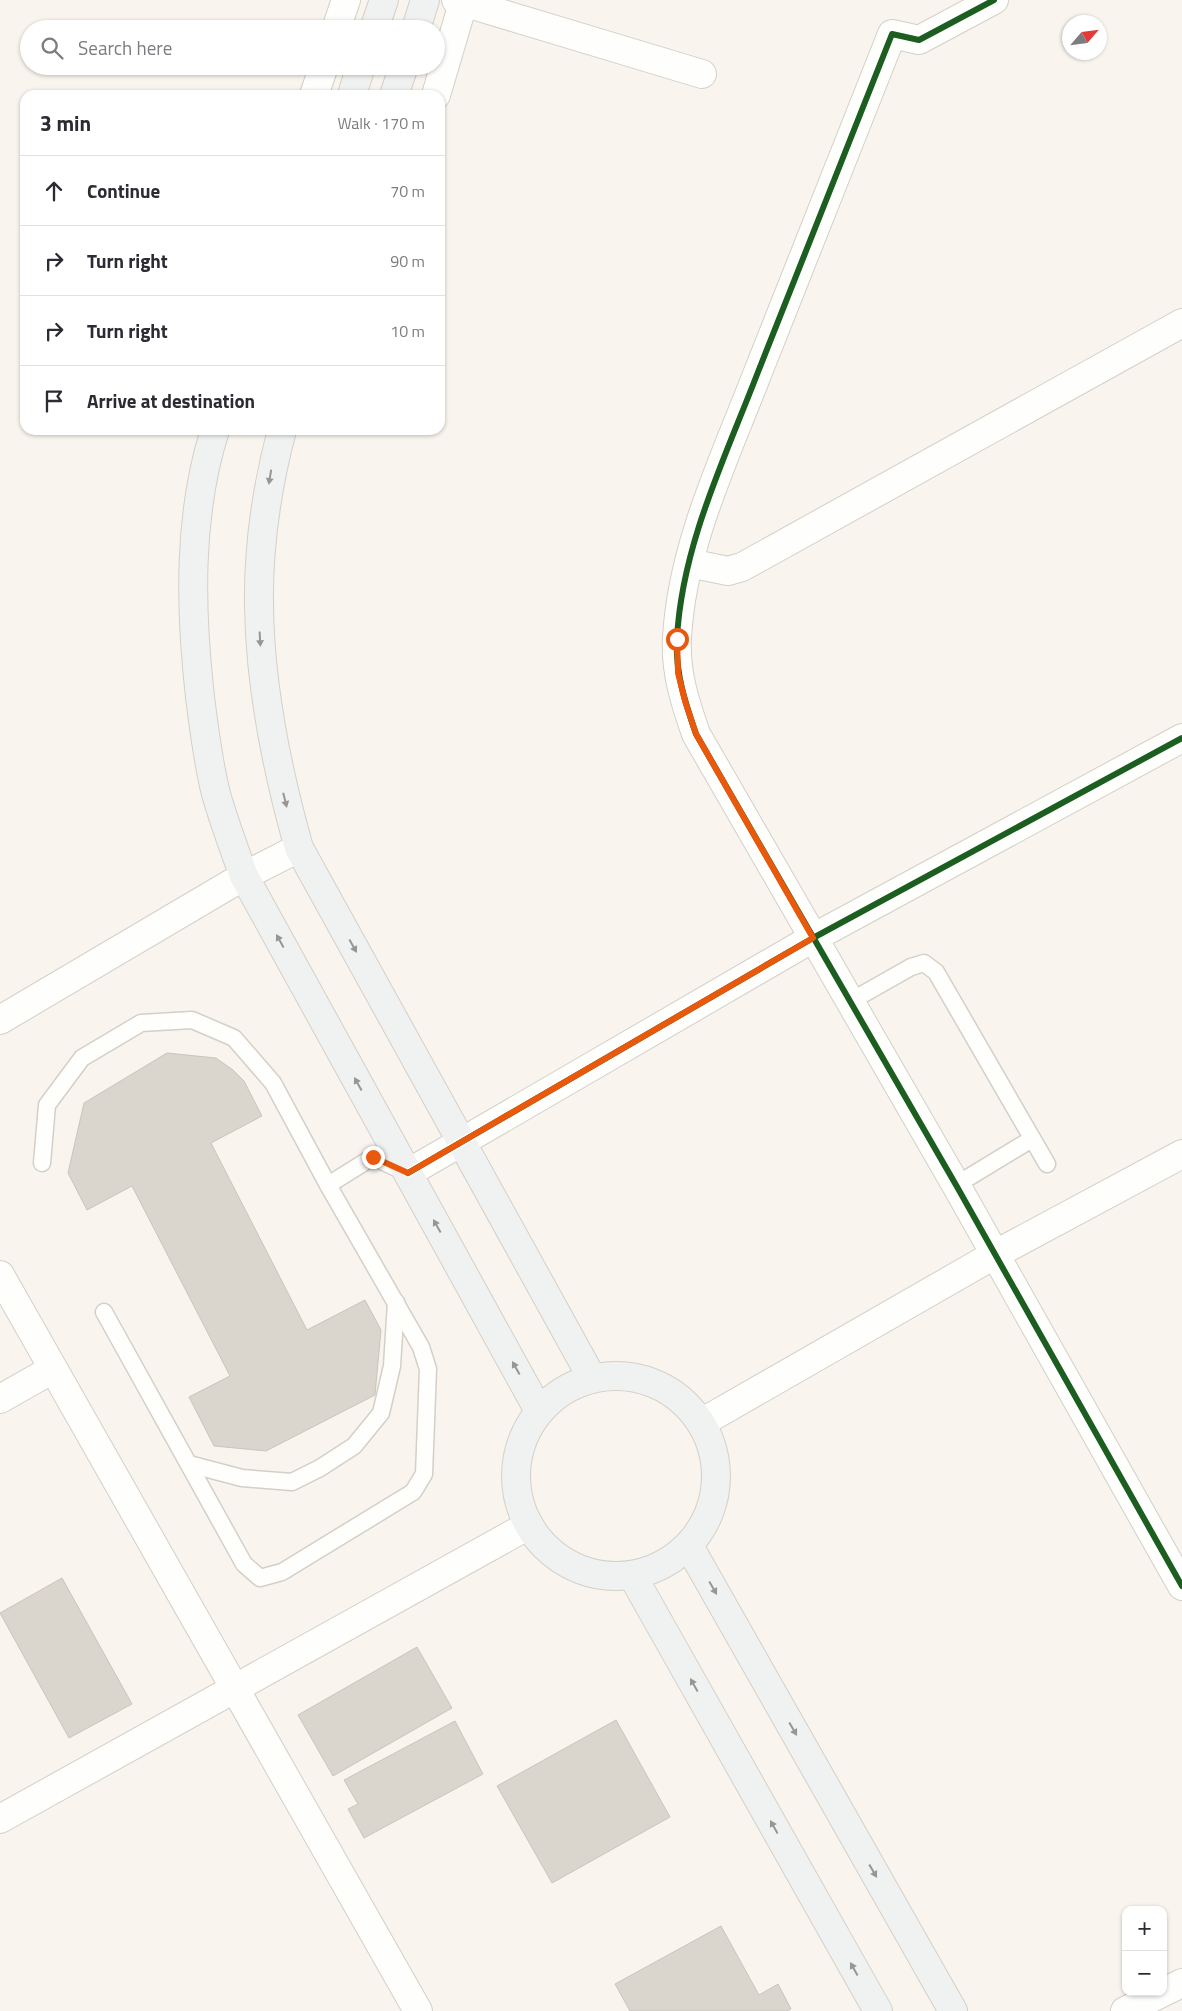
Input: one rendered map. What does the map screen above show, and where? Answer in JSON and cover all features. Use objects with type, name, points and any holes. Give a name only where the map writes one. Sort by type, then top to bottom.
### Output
[{"type":"main road","points":[[377,20],[384,0]]},
{"type":"main road","points":[[419,20],[425,0]]},
{"type":"main road","points":[[354,90],[358,75]]},
{"type":"main road","points":[[396,90],[401,75]]},
{"type":"main road","points":[[213,435],[207,455],[195,534],[194,644],[206,740],[216,793],[230,840],[244,876],[539,1411]]},
{"type":"main road","points":[[281,435],[271,470],[263,528],[258,605],[261,651],[270,719],[284,795],[299,848],[592,1378]]},
{"type":"main road","points":[[623,1375],[654,1382],[681,1399],[702,1423],[713,1447],[717,1473],[714,1500],[705,1524],[689,1546],[659,1566],[632,1575],[602,1575],[573,1566],[548,1549],[529,1525],[518,1497],[516,1466],[524,1437],[539,1411],[560,1392],[572,1385],[592,1378],[623,1375]]},
{"type":"main road","points":[[689,1546],[953,2011]]},
{"type":"main road","points":[[632,1575],[878,2011]]},
{"type":"street","points":[[339,20],[346,0]]},
{"type":"street","points":[[994,0],[919,40],[892,34],[702,516],[680,602],[677,639],[678,673],[696,734],[851,1001],[1182,1584]]},
{"type":"street","points":[[445,61],[461,1],[702,74]]},
{"type":"street","points":[[316,90],[321,75]]},
{"type":"street","points":[[437,90],[441,75]]},
{"type":"street","points":[[689,563],[728,571],[742,568],[1182,323]]},
{"type":"street","points":[[408,1173],[813,938],[1182,738]]},
{"type":"street","points":[[0,1020],[244,876],[299,848]]},
{"type":"street","points":[[702,1423],[994,1255],[1182,1154]]},
{"type":"street","points":[[0,1275],[418,2011]]},
{"type":"street","points":[[0,1399],[53,1369]]},
{"type":"street","points":[[0,1819],[529,1525]]},
{"type":"street","points":[[1125,2011],[1182,1983]]},
{"type":"lane","points":[[851,1001],[911,967],[924,963],[936,972],[1047,1164]]},
{"type":"lane","points":[[42,1163],[47,1104],[82,1058],[141,1023],[192,1020],[234,1038],[273,1083],[328,1185],[421,1347],[428,1369],[424,1474],[412,1492],[282,1572],[260,1578],[244,1564],[104,1312]]},
{"type":"lane","points":[[956,1185],[1032,1139]]},
{"type":"lane","points":[[328,1185],[373,1157],[408,1173]]},
{"type":"lane","points":[[189,1464],[242,1478],[292,1482],[320,1468],[354,1446],[381,1413],[392,1366],[396,1302]]},
{"type":"building","points":[[167,1053],[216,1058],[233,1070],[244,1081],[262,1116],[211,1143],[307,1330],[365,1300],[381,1330],[375,1395],[266,1451],[214,1446],[189,1397],[230,1376],[132,1186],[87,1210],[68,1173],[84,1103]]},
{"type":"building","points":[[62,1578],[132,1704],[69,1738],[0,1613]]},
{"type":"building","points":[[417,1647],[452,1708],[333,1776],[298,1715]]},
{"type":"building","points":[[616,1720],[670,1817],[552,1883],[497,1786]]},
{"type":"building","points":[[455,1721],[483,1774],[364,1838],[348,1809],[358,1804],[344,1780]]},
{"type":"building","points":[[721,1926],[759,1995],[778,1984],[791,2009],[787,2011],[630,2011],[615,1984]]},
{"type":"cycle path","points":[[994,0],[919,40],[892,34],[707,502],[687,569],[681,603],[677,638],[679,675],[696,734],[956,1185],[1182,1586]]},
{"type":"cycle path","points":[[408,1173],[813,938],[1182,738]]},
{"type":"route","points":[[373,1157],[408,1173],[813,938],[696,734],[678,673],[677,639]]}]
